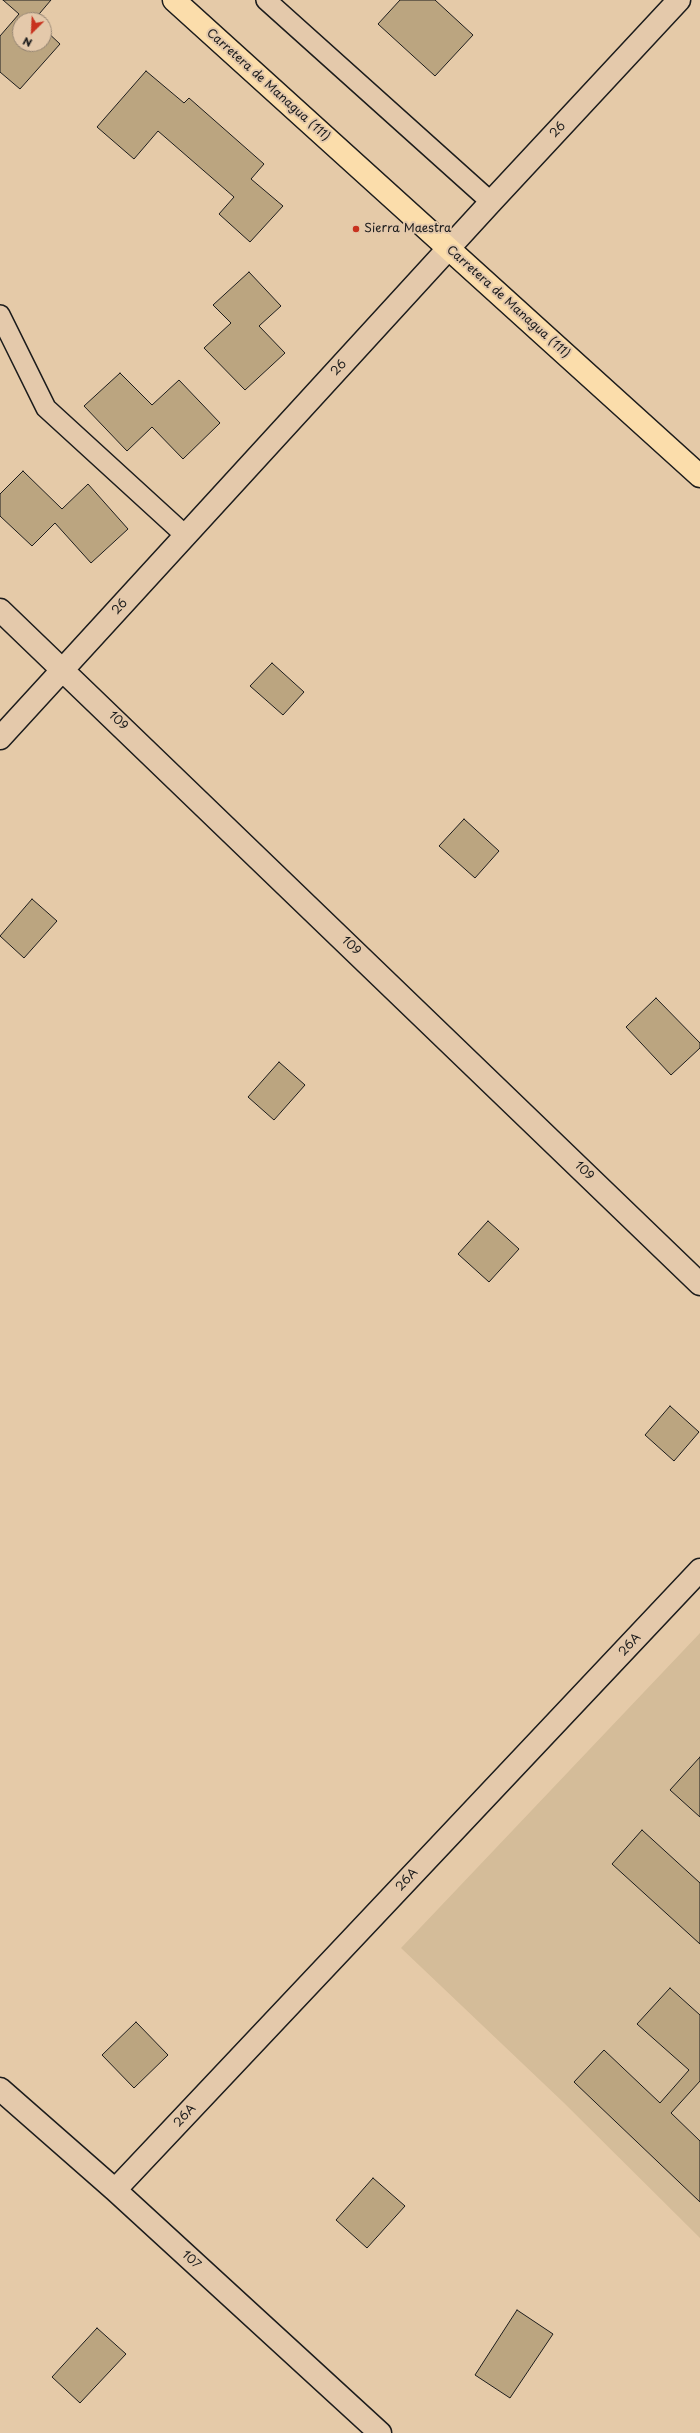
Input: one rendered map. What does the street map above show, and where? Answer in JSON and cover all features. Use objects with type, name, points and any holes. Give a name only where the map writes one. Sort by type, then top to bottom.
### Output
[{"type":"main road","name":"Carretera de Managua (111)","points":[[174,0],[700,476]]},
{"type":"street","name":"26","points":[[0,738],[491,202],[679,0]]},
{"type":"street","name":"109","points":[[0,610],[64,669],[700,1284]]},
{"type":"street","name":"26A","points":[[115,2190],[700,1570]]},
{"type":"street","name":"107","points":[[0,2089],[115,2190],[380,2433]]},
{"type":"lane","points":[[266,0],[491,202]]},
{"type":"lane","points":[[0,314],[46,408],[186,536]]},
{"type":"shaded area","points":[[700,1633],[700,2238],[563,2102],[401,1948]]},
{"type":"building","points":[[3,0],[51,0],[41,12],[17,12]]},
{"type":"building","points":[[400,0],[435,0],[473,35],[435,76],[378,24]]},
{"type":"building","points":[[12,22],[12,52],[52,52],[52,36],[60,44],[20,89],[0,72],[0,36]]},
{"type":"building","points":[[146,71],[184,103],[189,98],[264,164],[251,179],[283,206],[250,242],[219,214],[234,197],[158,131],[134,159],[97,127]]},
{"type":"building","points":[[249,272],[281,306],[259,326],[285,353],[245,390],[204,348],[231,323],[213,305]]},
{"type":"building","points":[[120,373],[152,405],[179,380],[220,423],[183,459],[152,427],[127,451],[84,406]]},
{"type":"building","points":[[23,471],[62,509],[88,484],[128,529],[91,563],[55,523],[32,546],[0,516],[0,494]]},
{"type":"building","points":[[272,663],[304,692],[283,715],[250,686]]},
{"type":"building","points":[[464,819],[499,851],[475,878],[439,846]]},
{"type":"building","points":[[32,899],[57,921],[24,958],[0,936]]},
{"type":"building","points":[[656,998],[700,1043],[700,1048],[671,1075],[626,1027]]},
{"type":"building","points":[[279,1062],[305,1085],[274,1120],[248,1097]]},
{"type":"building","points":[[488,1221],[519,1249],[489,1282],[458,1254]]},
{"type":"building","points":[[670,1406],[699,1432],[674,1461],[645,1435]]},
{"type":"building","points":[[700,1757],[700,1817],[670,1790]]},
{"type":"building","points":[[642,1830],[700,1883],[700,1944],[612,1864]]},
{"type":"building","points":[[670,1988],[700,2015],[700,2081],[671,2113],[700,2141],[700,2202],[574,2082],[604,2050],[660,2103],[689,2070],[637,2024]]},
{"type":"building","points":[[136,2022],[168,2055],[134,2088],[102,2055]]},
{"type":"building","points":[[373,2178],[405,2206],[367,2248],[336,2220]]},
{"type":"building","points":[[517,2310],[553,2334],[510,2398],[475,2375]]},
{"type":"building","points":[[97,2328],[126,2354],[80,2403],[52,2377]]},
{"type":"place","name":"Sierra Maestra","points":[[356,229]]}]
